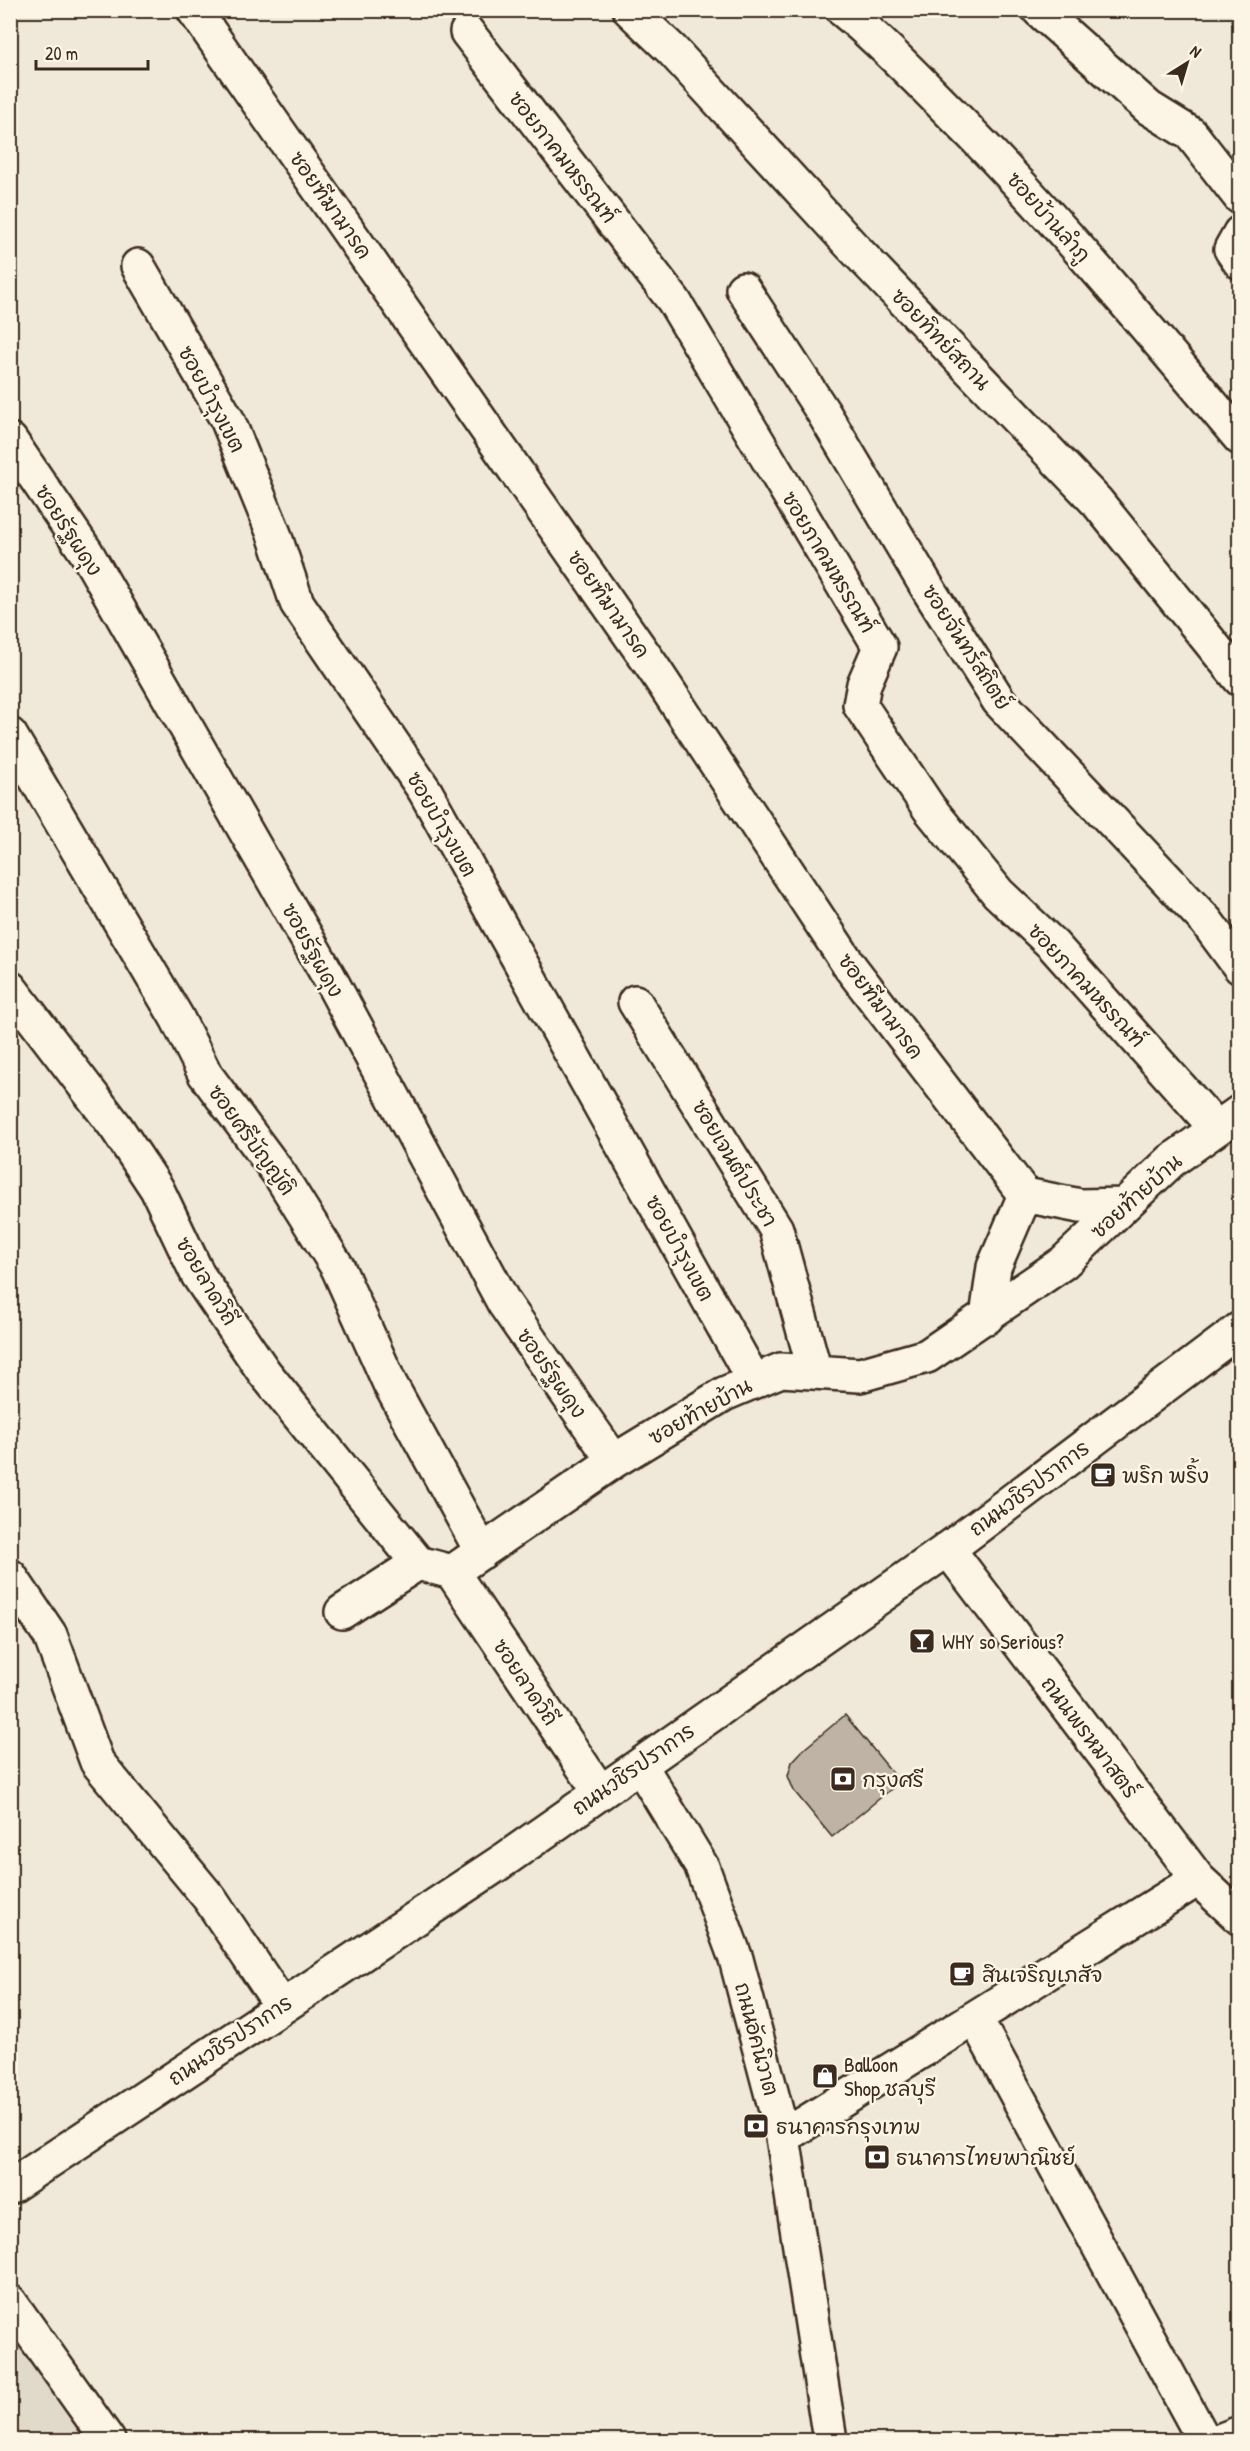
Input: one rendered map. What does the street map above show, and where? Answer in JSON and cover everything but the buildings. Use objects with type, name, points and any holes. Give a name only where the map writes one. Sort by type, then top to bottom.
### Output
[{"type":"street","name":"ซอยฑีฆามารค","points":[[195,10],[654,669],[850,968],[1024,1195]]},
{"type":"street","name":"ซอยทิทย์สถาน","points":[[630,10],[672,50],[850,244],[1097,502],[1239,679]]},
{"type":"street","name":"ซอยบ้านลำภู","points":[[843,10],[872,34],[1002,164],[1131,308],[1239,438]]},
{"type":"street","points":[[1039,10],[1149,108],[1191,134],[1239,197]]},
{"type":"street","name":"ซอยภาคมหรรณฑ์","points":[[467,32],[674,301],[880,647],[864,684],[860,705],[929,808],[998,893],[1228,1120]]},
{"type":"street","points":[[1239,232],[1231,249],[1239,262]]},
{"type":"street","name":"ซอยบำรุงเขต","points":[[138,266],[228,421],[274,534],[297,603],[425,791],[754,1381]]},
{"type":"street","name":"ซอยจันทร์สถิตย์","points":[[743,289],[824,412],[930,592],[999,701],[1206,921],[1239,967]]},
{"type":"street","name":"ซอยรัฐผดุง","points":[[10,440],[86,552],[329,976],[504,1303],[614,1461]]},
{"type":"street","name":"ซอยศรีบัญญัติ","points":[[10,735],[177,1018],[205,1074],[280,1175],[338,1268],[390,1384],[482,1552]]},
{"type":"street","name":"ซอยลาดวิถี","points":[[10,988],[116,1126],[157,1190],[198,1275],[264,1372],[418,1563]]},
{"type":"street","name":"ซอยเจนต์ประชา","points":[[635,1002],[776,1229],[815,1372]]},
{"type":"street","name":"ซอยท้ายบ้าน","points":[[452,1572],[614,1461],[724,1394],[781,1370],[860,1375],[927,1356],[1063,1263],[1171,1161],[1228,1120]]},
{"type":"street","points":[[987,1317],[994,1267],[1024,1195],[1080,1206],[1124,1205]]},
{"type":"street","name":"ถนนวชิรปราการ","points":[[10,2187],[281,2005],[507,1858],[948,1549],[1239,1329]]},
{"type":"street","name":"ถนนพรหมาสตร์","points":[[948,1549],[1198,1879],[1239,1917]]},
{"type":"street","points":[[342,1612],[418,1563],[452,1572]]},
{"type":"street","name":"ซอยลาดวิถี","points":[[452,1572],[600,1792]]},
{"type":"street","points":[[10,1576],[50,1635],[97,1762],[210,1899],[281,2005]]},
{"type":"street","name":"ถนนอัคนิวาต","points":[[640,1765],[702,1867],[736,1959],[783,2137],[830,2440]]},
{"type":"street","points":[[783,2137],[1198,1879]]},
{"type":"street","points":[[975,2018],[1204,2440]]},
{"type":"street","points":[[10,2302],[108,2440]]},
{"type":"street","points":[[1222,2440],[1239,2433]]},
{"type":"shaded area","points":[[11,2321],[90,2440],[11,2440]]},
{"type":"place","name":"พริก พริ้ง","points":[[1103,1475]]},
{"type":"place","name":"WHY so Serious?","points":[[922,1641]]},
{"type":"place","name":"กรุงศรี","points":[[843,1779]]},
{"type":"place","name":"สินเจริญเภสัจ","points":[[962,1974]]},
{"type":"place","name":"Balloon Shop ชลบุรี","points":[[825,2076]]},
{"type":"place","name":"ธนาคารกรุงเทพ","points":[[756,2126]]},
{"type":"place","name":"ธนาคารไทยพาณิชย์","points":[[877,2157]]}]
